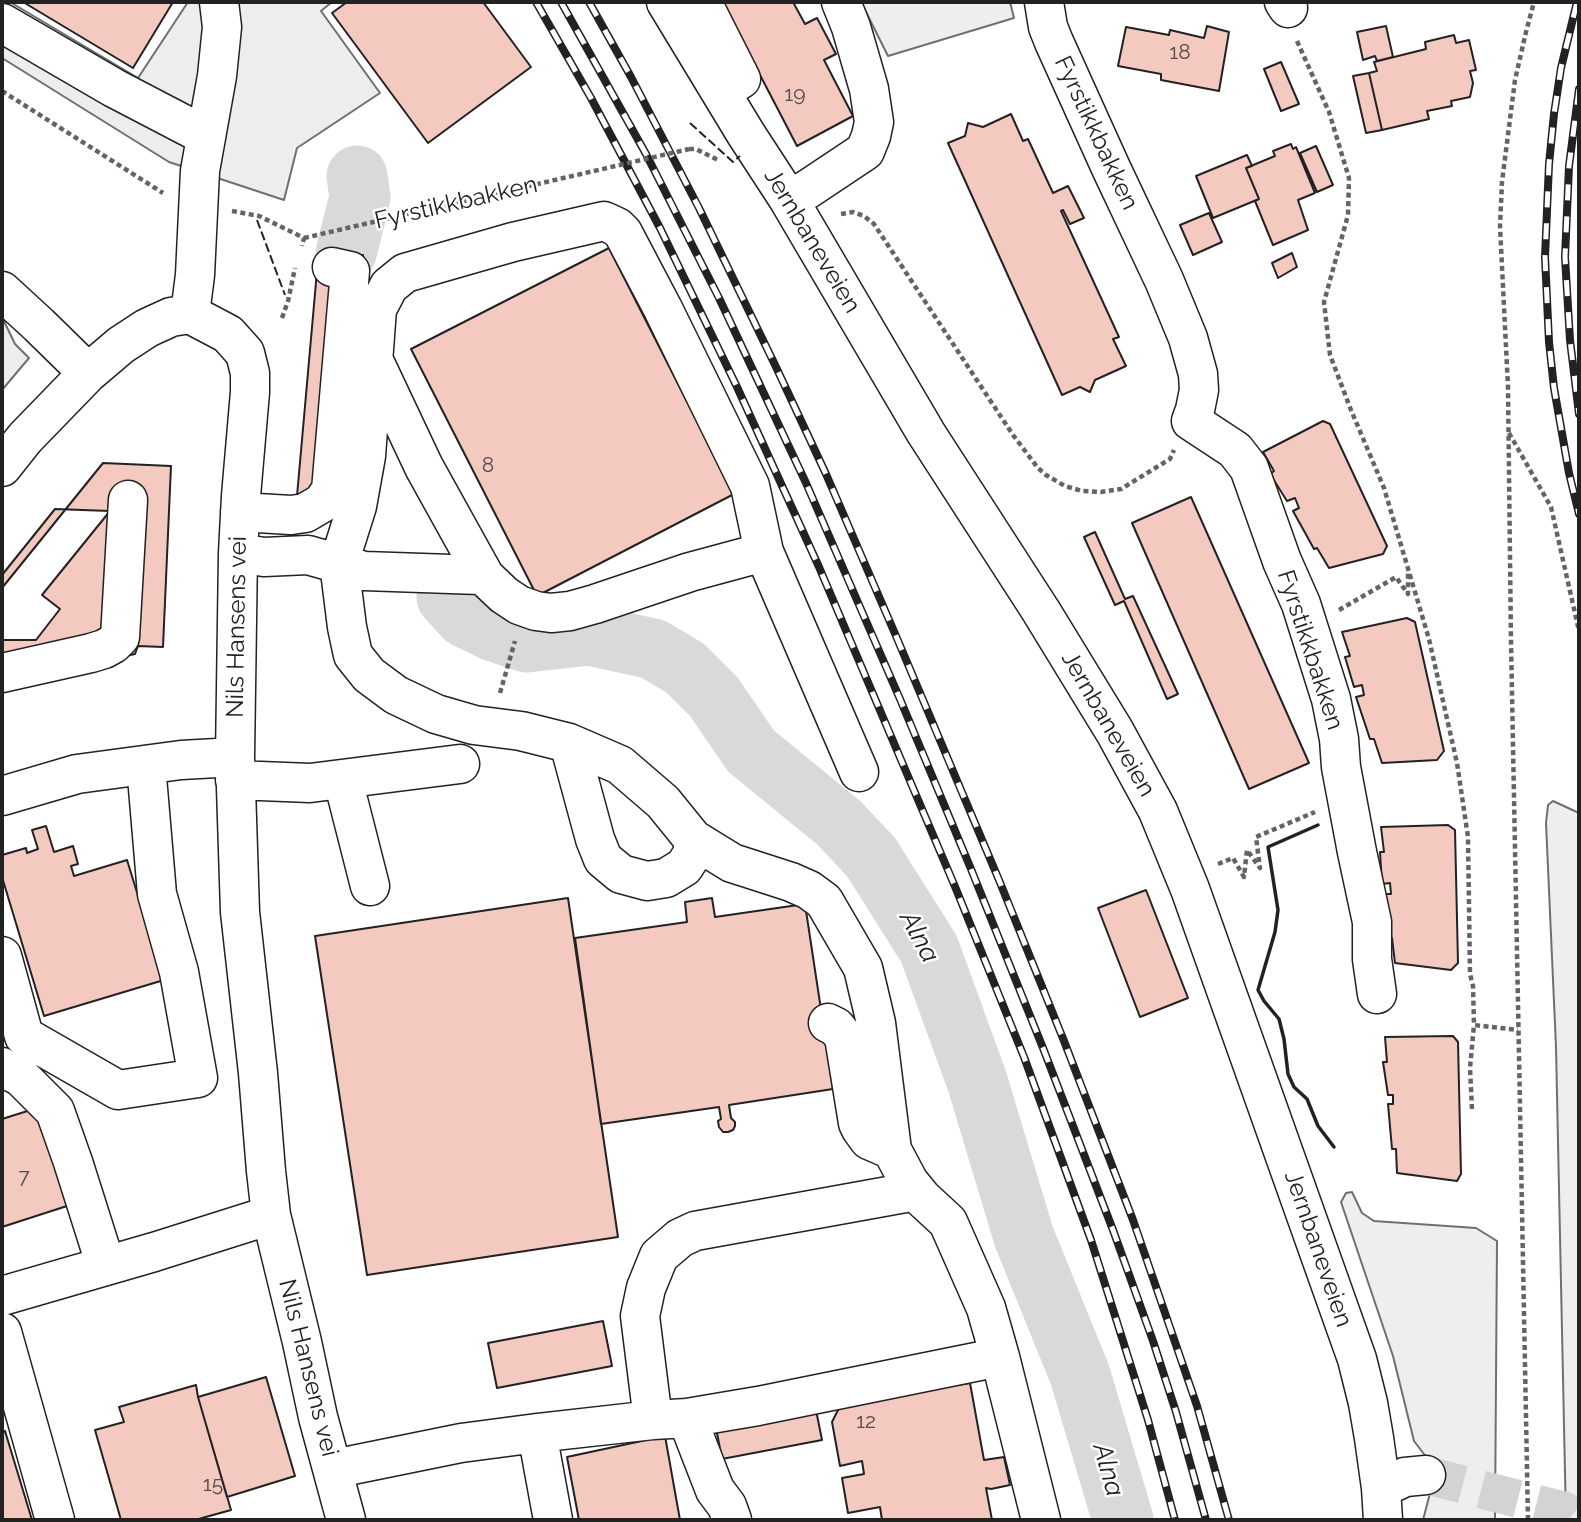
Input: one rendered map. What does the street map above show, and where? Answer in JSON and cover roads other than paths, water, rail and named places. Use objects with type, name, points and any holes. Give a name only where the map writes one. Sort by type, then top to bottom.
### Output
[{"type":"street","points":[[2,467],[25,438],[88,373],[121,345],[148,327],[171,317],[190,314],[195,275],[200,171],[217,76],[222,27],[219,2]]},
{"type":"street","name":"Jernbaneveien","points":[[666,2],[720,92],[799,194],[926,433],[1041,611],[1095,699],[1158,811],[1190,889],[1357,1360],[1368,1403],[1382,1504]]},
{"type":"street","points":[[702,2],[741,79],[720,92]]},
{"type":"street","points":[[799,194],[865,151],[872,136],[874,122],[869,89],[841,2]]},
{"type":"street","name":"Fyrstikkbakken","points":[[1044,2],[1048,27],[1054,42],[1188,338],[1198,374],[1199,390],[1191,421],[1235,450],[1249,468],[1270,530],[1301,604],[1331,699],[1339,739],[1341,767],[1371,922],[1377,995]]},
{"type":"street","points":[[2,23],[114,88],[206,136]]},
{"type":"street","points":[[859,772],[764,552],[750,486],[623,233],[604,221],[513,242],[405,273],[389,286],[377,309],[366,456],[357,506],[340,563],[347,627],[354,655],[369,675],[396,695],[436,714],[474,725],[521,730],[569,743],[620,765],[663,802],[693,839],[732,863],[791,882],[824,901],[863,968],[876,1023],[892,1150],[908,1182],[948,1222],[986,1308],[1041,1520]]},
{"type":"street","points":[[240,512],[291,515],[305,513],[322,503],[331,490],[350,271],[309,261]]},
{"type":"street","points":[[2,291],[88,373]]},
{"type":"street","name":"Nils Hansens vei","points":[[190,314],[228,334],[245,353],[250,373],[238,553],[235,769],[240,912],[271,1215],[318,1417],[346,1520]]},
{"type":"street","points":[[373,359],[424,467],[485,577],[504,595],[519,604],[536,611],[570,611],[690,572],[764,552]]},
{"type":"street","points":[[2,673],[91,653],[104,649],[120,637],[128,500]]},
{"type":"street","points":[[238,553],[264,556],[307,555],[364,571],[485,577]]},
{"type":"street","points":[[569,743],[599,849],[603,859],[621,874],[647,881],[666,878],[684,867],[693,853],[693,839]]},
{"type":"street","points":[[2,796],[76,774],[204,758],[235,769],[310,783],[460,764]]},
{"type":"street","points":[[2,956],[24,1036],[118,1090],[198,1078],[179,972],[157,894],[146,765]]},
{"type":"street","points":[[343,780],[370,886]]},
{"type":"street","points":[[828,1023],[836,1027],[844,1037],[861,1129],[869,1140],[892,1150]]},
{"type":"street","points":[[2,1067],[21,1077],[55,1111],[106,1266]]},
{"type":"street","points":[[732,1520],[727,1506],[670,1419],[640,1316],[646,1288],[659,1256],[680,1238],[695,1231],[916,1191]]},
{"type":"street","points":[[2,1296],[271,1215]]},
{"type":"street","points":[[2,1332],[55,1520]]},
{"type":"street","points":[[333,1469],[461,1443],[758,1406],[1000,1357]]},
{"type":"street","points":[[537,1433],[553,1520]]},
{"type":"street","points":[[1382,1504],[1405,1477],[1426,1475]]},
{"type":"waterway","name":"Alna","points":[[346,253],[360,197],[357,176]]},
{"type":"waterway","name":"Alna","points":[[447,597],[465,617],[494,631],[527,642],[589,635],[653,649],[685,668],[714,697],[751,751],[839,823],[871,857],[929,949],[977,1081],[1024,1237],[1080,1375],[1123,1520]]},
{"type":"tunnel","points":[[1426,1475],[1565,1511],[1576,1520]]},
{"type":"railway","points":[[536,2],[660,228],[737,387],[819,567],[956,889],[1024,1057],[1091,1240],[1148,1420],[1175,1520]]},
{"type":"railway","points":[[561,2],[646,154],[719,298],[806,483],[900,699],[1043,1048],[1113,1230],[1176,1412],[1206,1520]]},
{"type":"railway","points":[[589,2],[699,208],[826,474],[999,880],[1133,1220],[1197,1406],[1229,1520]]},
{"type":"railway","points":[[1577,2],[1561,68],[1554,114],[1545,257],[1554,388],[1579,514]]},
{"type":"railway","points":[[1579,89],[1569,166],[1565,257],[1570,340],[1579,414]]}]
